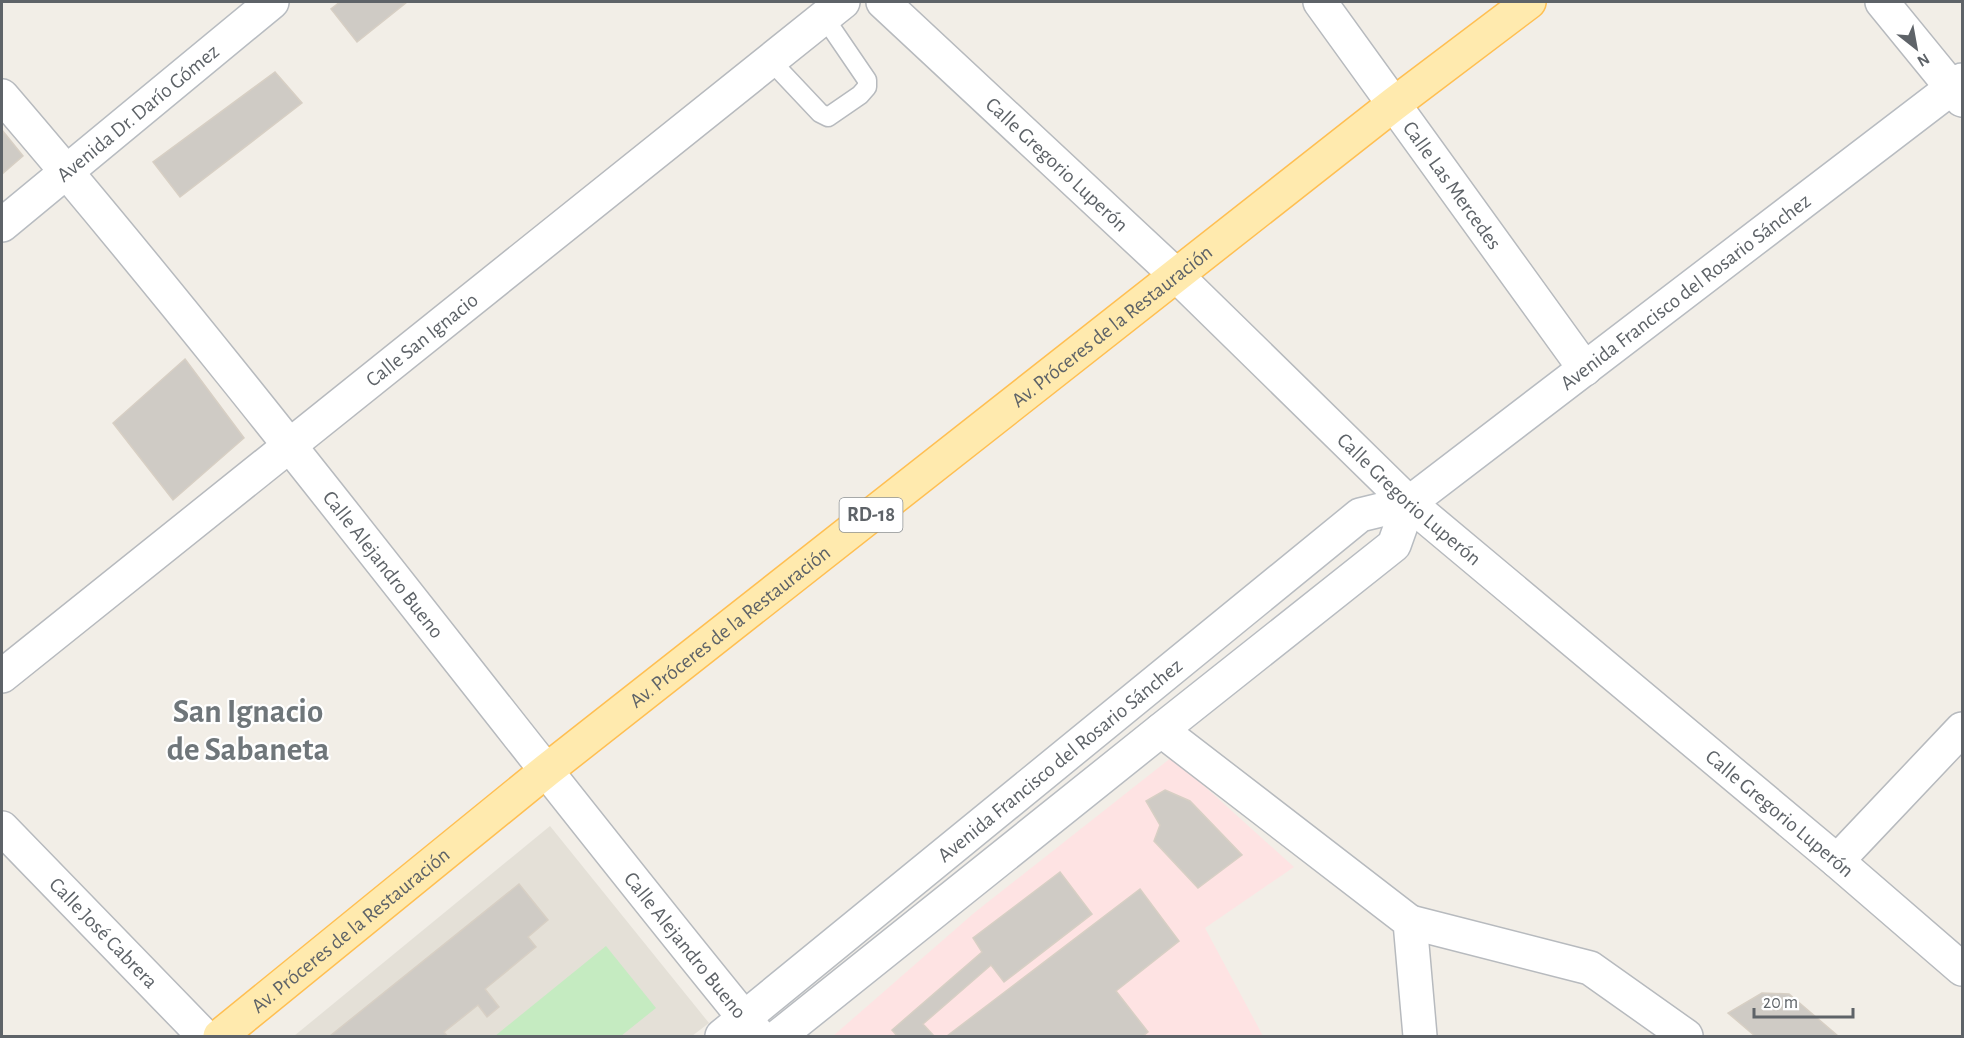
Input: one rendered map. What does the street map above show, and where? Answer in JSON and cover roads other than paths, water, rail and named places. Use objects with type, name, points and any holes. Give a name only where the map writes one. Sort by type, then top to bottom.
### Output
[{"type":"main road","name":"Av. Próceres de la Restauración","points":[[220,1036],[547,770],[1394,104],[1529,2]]},
{"type":"street","name":"Calle Gregorio Luperón","points":[[883,2],[1176,275],[1409,503],[1838,861],[1962,969]]},
{"type":"street","name":"Calle Las Mercedes","points":[[1320,2],[1585,369]]},
{"type":"street","points":[[1882,2],[1959,89]]},
{"type":"street","name":"Avenida Dr. Darío Gómez","points":[[2,225],[258,6]]},
{"type":"street","name":"Calle San Ignacio","points":[[2,676],[833,9]]},
{"type":"street","name":"Avenida Francisco del Rosario Sánchez","points":[[742,1030],[1360,515],[1409,503],[1959,89]]},
{"type":"street","name":"Calle Alejandro Bueno","points":[[2,96],[66,171],[288,445],[547,770],[742,1030]]},
{"type":"street","name":"Avenida Francisco del Rosario Sánchez","points":[[779,1036],[1394,545],[1409,503]]},
{"type":"street","points":[[1838,861],[1962,729]]},
{"type":"street","points":[[1161,730],[1410,922],[1590,968],[1686,1036]]},
{"type":"street","name":"Calle José Cabrera","points":[[2,828],[204,1036]]},
{"type":"street","points":[[1410,922],[1420,1036]]},
{"type":"lane","points":[[770,60],[820,113],[828,117],[860,95],[867,87],[867,80],[833,9]]},
{"type":"district","name":"San Ignacio de Sabaneta","points":[[248,731]]}]
